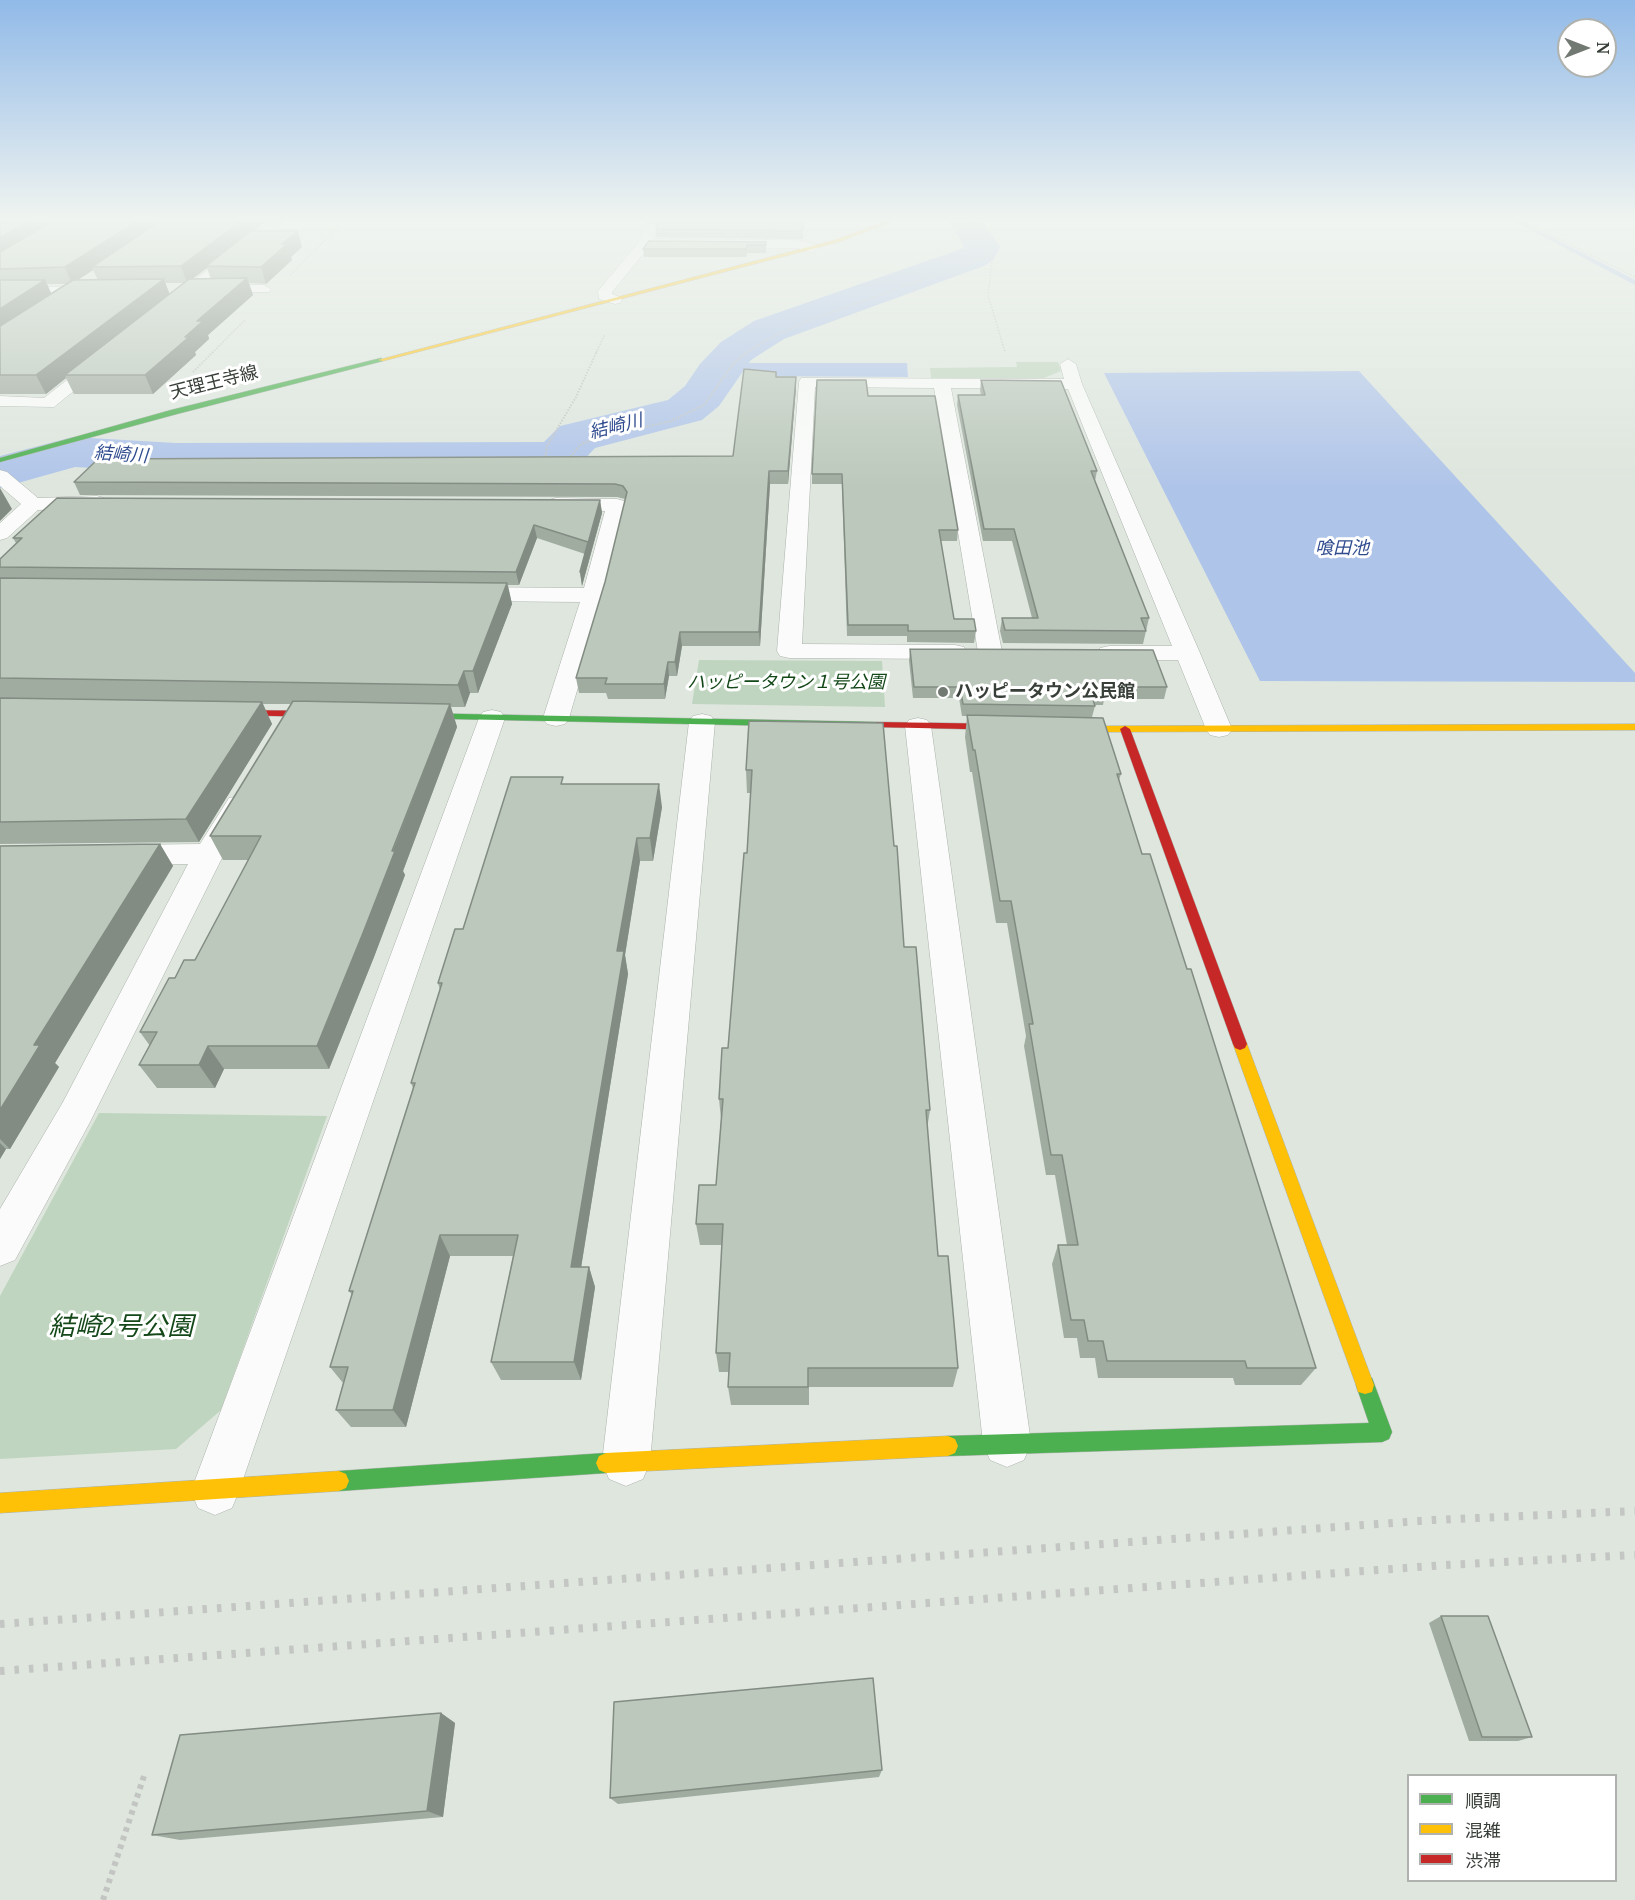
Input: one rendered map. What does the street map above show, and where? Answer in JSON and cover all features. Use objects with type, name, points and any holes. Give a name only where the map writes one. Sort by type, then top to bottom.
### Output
[{"type":"street","points":[[155,318],[164,311]]},
{"type":"street","name":"天理王寺線","points":[[0,460],[174,412],[576,311]]},
{"type":"street","points":[[0,401],[48,403],[120,346]]},
{"type":"street","points":[[942,383],[1001,652],[789,651],[807,382],[942,383],[1071,374],[1219,729]]},
{"type":"street","points":[[0,476],[33,504]]},
{"type":"street","points":[[0,534],[33,504],[116,502]]},
{"type":"street","points":[[535,504],[617,505],[594,595],[556,718]]},
{"type":"street","points":[[451,593],[594,595]]},
{"type":"street","points":[[1083,653],[1188,653]]},
{"type":"street","points":[[212,712],[340,715]]},
{"type":"street","points":[[276,744],[294,714]]},
{"type":"street","points":[[399,716],[1021,728]]},
{"type":"street","points":[[215,1491],[492,718]]},
{"type":"street","points":[[626,1462],[702,722]]},
{"type":"street","points":[[918,726],[1007,1443]]},
{"type":"street","points":[[1090,729],[1635,727]]},
{"type":"street","points":[[0,1503],[215,1491],[626,1462],[1007,1443],[1382,1432],[1125,729]]},
{"type":"street","points":[[0,1247],[76,1113],[209,854],[251,784]]},
{"type":"street","points":[[93,855],[209,854]]},
{"type":"path","points":[[552,460],[545,460],[547,446],[576,397],[607,329],[591,311]]},
{"type":"path","points":[[580,460],[569,460],[580,445],[592,439],[671,421],[704,405],[733,364],[744,354],[772,337],[835,311]]},
{"type":"path","points":[[993,311],[1006,354]]},
{"type":"path","points":[[103,1900],[144,1776]]},
{"type":"green space","points":[[1016,362],[1058,362],[1061,371],[1044,378],[931,378],[930,368],[1017,367]]},
{"type":"green space","name":"ハッピータウン１号公園","points":[[699,660],[882,661],[885,707],[692,704]]},
{"type":"green space","name":"結崎2号公園","points":[[99,1113],[327,1116],[221,1410],[176,1449],[0,1459],[0,1296]]},
{"type":"water","points":[[746,363],[907,363],[908,377],[745,376]]},
{"type":"water","name":"喰田池","points":[[1359,371],[1635,673],[1635,682],[1260,681],[1104,373]]},
{"type":"building","points":[[24,311],[122,311],[36,375],[0,375],[0,326]]},
{"type":"building","points":[[148,311],[209,311],[197,321],[203,321],[185,337],[189,337],[145,375],[65,375]]},
{"type":"building","points":[[744,369],[776,372],[776,377],[796,377],[788,471],[769,471],[759,632],[680,632],[675,662],[668,662],[664,684],[605,684],[607,678],[576,678],[605,582],[627,492],[623,486],[615,484],[74,482],[98,459],[733,456]]},
{"type":"building","points":[[817,380],[866,380],[868,396],[935,396],[958,530],[939,530],[954,619],[974,619],[976,631],[908,631],[908,625],[848,625],[842,474],[812,474]]},
{"type":"building","points":[[981,380],[1061,381],[1097,471],[1091,471],[1149,618],[1141,618],[1146,631],[1005,630],[1002,618],[1038,618],[1014,529],[984,529],[958,395],[985,395]]},
{"type":"building","points":[[57,498],[600,500],[580,572],[588,542],[534,525],[516,572],[0,567],[0,559],[22,538],[13,538]]},
{"type":"building","points":[[0,578],[507,583],[473,671],[464,671],[458,685],[0,678]]},
{"type":"building","points":[[910,649],[1153,650],[1167,687],[1103,687],[1105,693],[1091,693],[1095,706],[963,704],[960,687],[914,687]]},
{"type":"building","points":[[0,698],[262,702],[186,819],[0,822]]},
{"type":"building","points":[[293,701],[450,704],[392,851],[395,851],[317,1046],[208,1046],[199,1065],[139,1065],[157,1032],[140,1032],[169,978],[175,978],[184,960],[195,960],[261,836],[210,836]]},
{"type":"building","points":[[967,715],[1103,718],[1121,774],[1117,774],[1142,854],[1150,854],[1187,969],[1191,969],[1316,1368],[1247,1368],[1245,1361],[1107,1361],[1103,1341],[1088,1341],[1084,1320],[1071,1320],[1058,1245],[1078,1245],[1062,1155],[1051,1155],[1029,1024],[1033,1024],[1011,901],[1000,901]]},
{"type":"building","points":[[749,721],[883,723],[894,846],[897,846],[904,947],[916,947],[930,1110],[926,1110],[938,1256],[948,1256],[958,1368],[808,1368],[808,1387],[728,1387],[730,1353],[716,1353],[723,1224],[696,1224],[699,1185],[716,1185],[723,1099],[719,1099],[722,1048],[728,1048],[744,853],[747,853],[752,770],[746,770]]},
{"type":"building","points":[[511,777],[563,777],[561,784],[659,784],[650,838],[637,838],[617,951],[624,951],[571,1267],[589,1267],[574,1362],[491,1362],[518,1235],[440,1235],[393,1410],[336,1410],[348,1367],[330,1367],[353,1291],[349,1291],[415,1083],[411,1083],[442,983],[438,983],[455,929],[463,929]]},
{"type":"building","points":[[160,844],[34,1045],[40,1045],[0,1110],[0,846]]},
{"type":"building","points":[[1441,1616],[1488,1616],[1532,1737],[1482,1737]]},
{"type":"building","points":[[873,1678],[882,1770],[610,1798],[614,1702]]},
{"type":"building","points":[[441,1713],[427,1811],[152,1835],[180,1735]]},
{"type":"waterway","name":"結崎川","points":[[0,472],[73,452],[176,458],[558,457],[578,437],[685,410],[702,396],[716,374],[736,351],[769,330],[823,311]]},
{"type":"railway","points":[[0,1624],[1433,1520],[1635,1511]]},
{"type":"railway","points":[[0,1671],[1446,1565],[1635,1555]]},
{"type":"traffic: fast","points":[[0,460],[174,412],[381,360]]},
{"type":"traffic: fast","points":[[410,716],[877,725]]},
{"type":"traffic: fast","points":[[948,1446],[1382,1432],[1365,1385]]},
{"type":"traffic: fast","points":[[339,1481],[606,1463]]},
{"type":"traffic: slow","points":[[381,360],[570,311]]},
{"type":"traffic: slow","points":[[1106,729],[1635,727]]},
{"type":"traffic: slow","points":[[1240,1044],[1365,1385]]},
{"type":"traffic: slow","points":[[606,1463],[948,1446]]},
{"type":"traffic: slow","points":[[0,1503],[339,1481]]},
{"type":"traffic: jam","points":[[224,713],[331,714]]},
{"type":"traffic: jam","points":[[877,725],[1009,727]]},
{"type":"traffic: jam","points":[[1125,729],[1240,1044]]},
{"type":"place","name":"ハッピータウン公民館","points":[[943,692]]}]
